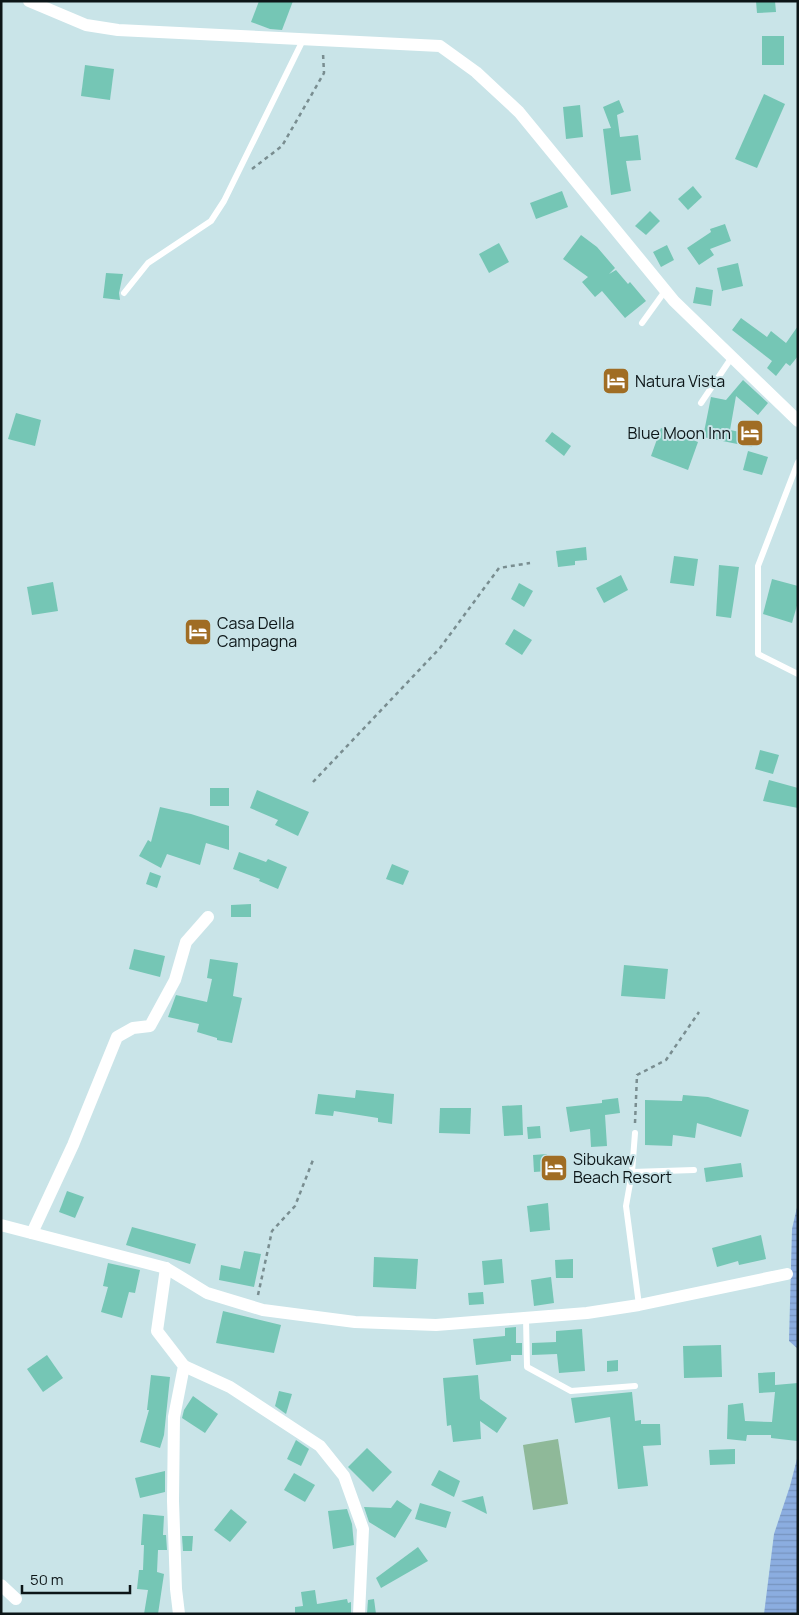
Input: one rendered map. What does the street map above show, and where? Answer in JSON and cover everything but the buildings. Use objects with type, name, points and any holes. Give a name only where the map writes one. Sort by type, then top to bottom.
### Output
[{"type":"street","points":[[36,2],[86,25],[118,30],[440,46],[476,72],[519,112],[666,291],[798,421]]},
{"type":"street","points":[[32,1233],[73,1145],[117,1038],[133,1028],[150,1026],[175,980],[186,942],[208,917]]},
{"type":"street","points":[[1,1225],[166,1268],[207,1293],[256,1308],[364,1323],[436,1325],[587,1313],[640,1305],[787,1274]]},
{"type":"street","points":[[166,1268],[157,1330],[184,1366],[230,1386],[320,1446],[344,1476],[363,1529],[359,1614]]},
{"type":"street","points":[[179,1614],[176,1589],[173,1501],[174,1417],[184,1366]]},
{"type":"street","points":[[1,1585],[16,1599]]},
{"type":"lane","points":[[124,293],[148,263],[211,221],[224,201],[303,40]]},
{"type":"lane","points":[[642,323],[666,291]]},
{"type":"lane","points":[[701,403],[732,357]]},
{"type":"lane","points":[[798,462],[758,566],[758,654],[798,674]]},
{"type":"lane","points":[[635,1133],[632,1172],[626,1206],[640,1305]]},
{"type":"lane","points":[[632,1172],[694,1170]]},
{"type":"lane","points":[[526,1318],[527,1367],[571,1391],[635,1386]]},
{"type":"path","points":[[232,185],[282,146],[324,74],[322,39]]},
{"type":"path","points":[[313,782],[440,648],[499,568],[530,563]]},
{"type":"path","points":[[635,1133],[637,1075],[666,1060],[699,1012]]},
{"type":"path","points":[[256,1308],[272,1231],[295,1206],[313,1160]]},
{"type":"green space","points":[[558,1439],[568,1504],[533,1510],[523,1445]]},
{"type":"water","points":[[798,1203],[798,1349],[789,1341],[792,1229]]},
{"type":"water","points":[[798,1455],[798,1614],[764,1614],[774,1534]]},
{"type":"place","name":"Natura Vista","points":[[616,381]]},
{"type":"place","name":"Blue Moon Inn","points":[[750,433]]},
{"type":"place","name":"Casa Della Campagna","points":[[198,632]]},
{"type":"place","name":"Sibukaw Beach Resort","points":[[554,1168]]}]
